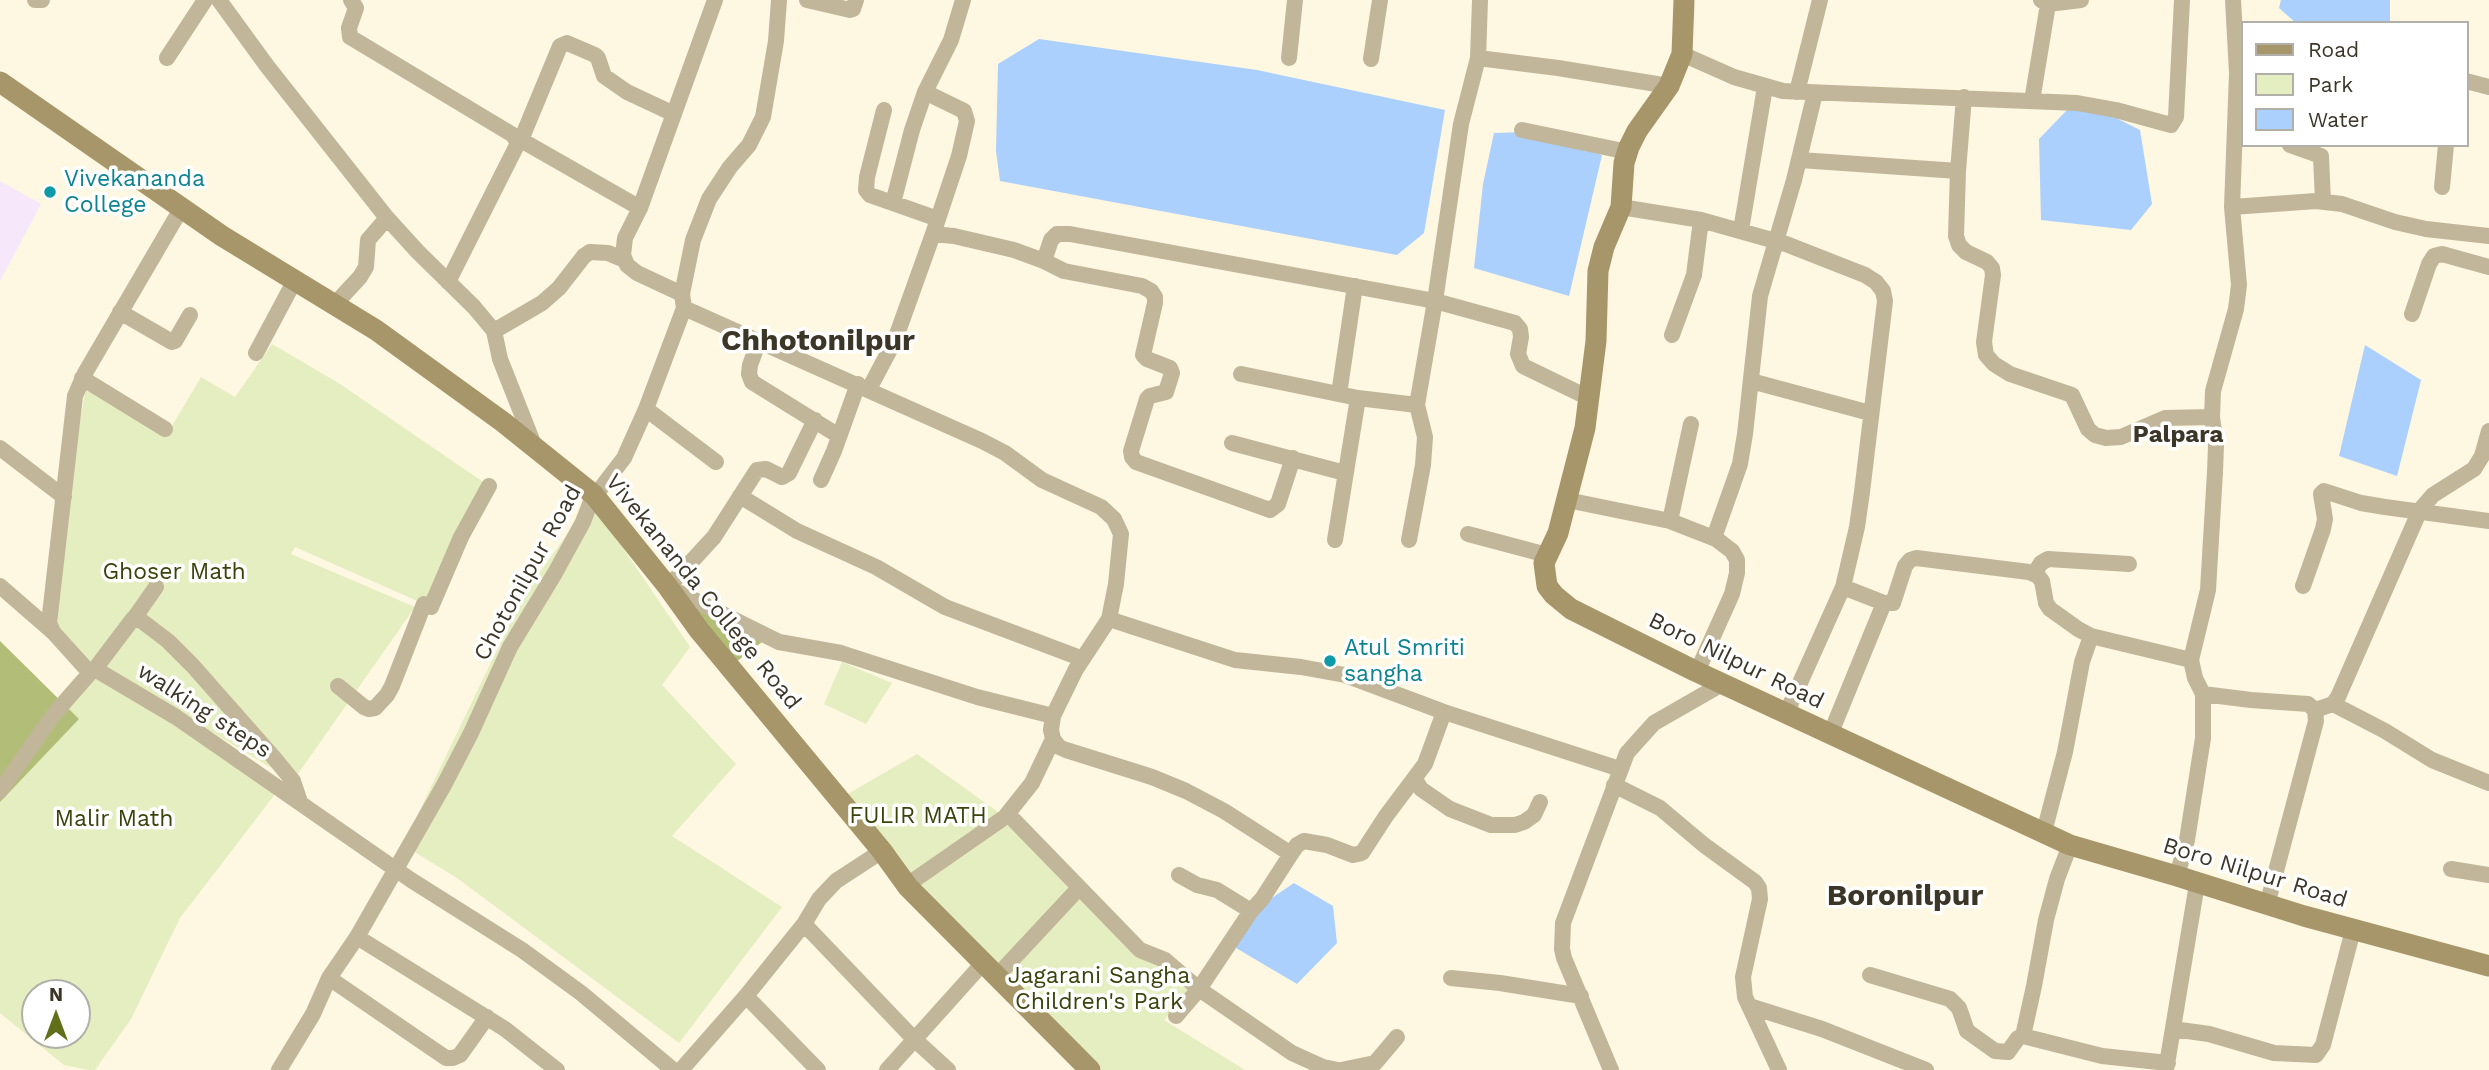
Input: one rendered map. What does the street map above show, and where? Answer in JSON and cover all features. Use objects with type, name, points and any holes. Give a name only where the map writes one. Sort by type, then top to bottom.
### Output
[{"type":"street","points":[[35,0],[42,0]]},
{"type":"street","points":[[167,58],[205,0]]},
{"type":"street","points":[[219,0],[267,66],[387,218],[494,331],[500,359],[520,404],[529,435],[538,450]]},
{"type":"street","points":[[351,0],[356,8],[349,28],[350,37],[517,138],[640,208]]},
{"type":"street","points":[[715,0],[640,208],[625,238],[625,260],[637,273],[683,301],[759,341],[982,441],[1042,480],[1101,508],[1114,519],[1121,534],[1109,619],[1083,659],[1053,716],[1053,739],[1059,747],[1186,791],[1224,811],[1291,854]]},
{"type":"street","name":"Chotonilpur Road","points":[[279,1070],[313,1014],[329,978],[357,937],[449,775],[510,647],[555,573],[583,522],[594,495],[624,458],[646,409],[683,301],[693,240],[709,199],[730,167],[749,145],[763,117],[776,41],[779,0]]},
{"type":"street","points":[[807,0],[850,10],[856,0]]},
{"type":"street","points":[[893,203],[925,92],[951,40],[963,0]]},
{"type":"street","points":[[1289,58],[1295,0]]},
{"type":"street","points":[[1371,59],[1380,0]]},
{"type":"street","points":[[1409,540],[1423,465],[1425,438],[1417,405],[1461,124],[1478,58],[1480,0]]},
{"type":"street","name":"Boro Nilpur Road","points":[[1684,0],[1682,54],[1669,86],[1637,131],[1628,152],[1624,163],[1621,207],[1604,247],[1598,271],[1596,341],[1585,428],[1558,533],[1544,563],[1547,586],[1562,604],[1697,672],[2070,845],[2353,930],[2489,966]]},
{"type":"street","points":[[1797,92],[1820,0]]},
{"type":"street","points":[[2032,101],[2045,2],[2081,0]]},
{"type":"street","points":[[1682,54],[1734,78],[1797,92],[2077,103],[2116,110],[2165,125],[2175,122],[2182,0]]},
{"type":"street","points":[[2177,876],[2187,840],[2203,738],[2203,694],[2195,678],[2192,660],[2208,590],[2216,472],[2213,391],[2236,309],[2239,285],[2232,207],[2240,74],[2233,0]]},
{"type":"street","points":[[448,282],[517,148],[517,138],[560,46],[567,43],[595,55],[604,76],[627,92],[674,114]]},
{"type":"street","points":[[1478,58],[1669,86]]},
{"type":"street","name":"Vivekananda College Road","points":[[0,82],[87,140],[181,209],[367,324],[481,406],[594,495],[699,630],[882,851],[907,885],[1090,1070]]},
{"type":"street","points":[[2468,82],[2489,87]]},
{"type":"street","points":[[1741,230],[1765,87]]},
{"type":"street","points":[[821,480],[863,387],[895,340],[959,156],[967,116],[958,107],[925,92]]},
{"type":"street","points":[[1716,539],[1716,532],[1740,464],[1760,296],[1800,160],[1815,93]]},
{"type":"street","points":[[1964,97],[1956,236],[1959,245],[1966,252],[1987,262],[1992,268],[1984,342],[1986,355],[2010,374],[2071,395],[2088,429],[2095,435],[2106,438],[2121,437],[2165,418],[2212,417]]},
{"type":"street","points":[[884,110],[865,185],[870,195],[893,203],[936,227],[1044,261],[1064,271],[1151,290],[1155,296],[1143,355],[1170,368],[1172,373],[1166,392],[1147,399],[1131,451],[1136,462],[1270,510],[1278,504],[1293,458]]},
{"type":"street","points":[[1522,130],[1628,152]]},
{"type":"street","points":[[2296,147],[2321,156],[2323,202]]},
{"type":"street","points":[[2442,187],[2446,147]]},
{"type":"street","points":[[1800,160],[1958,171]]},
{"type":"street","points":[[2232,207],[2285,202],[2342,204],[2395,222],[2426,229],[2489,236]]},
{"type":"street","points":[[1621,207],[1701,220],[1786,244],[1865,275],[1883,291],[1885,301],[1857,527],[1843,587],[1786,714]]},
{"type":"street","points":[[53,632],[49,623],[73,411],[82,378],[181,209]]},
{"type":"street","points":[[335,304],[360,277],[366,267],[368,240],[387,218]]},
{"type":"street","points":[[1672,335],[1694,275],[1701,220]]},
{"type":"street","points":[[1044,261],[1051,240],[1057,234],[1070,234],[1435,302],[1515,323],[1520,329],[1518,354],[1523,366],[1589,398]]},
{"type":"street","points":[[494,331],[542,303],[590,252],[608,253],[625,260]]},
{"type":"street","points":[[2412,314],[2434,256],[2442,254],[2489,267]]},
{"type":"street","points":[[256,353],[295,281]]},
{"type":"street","points":[[1339,394],[1355,286]]},
{"type":"street","points":[[120,312],[172,342],[190,315]]},
{"type":"street","points":[[759,341],[750,365],[752,382],[839,436]]},
{"type":"street","points":[[1241,374],[1357,398],[1417,405]]},
{"type":"street","points":[[82,378],[165,429]]},
{"type":"street","points":[[1751,381],[1870,413]]},
{"type":"street","points":[[1335,540],[1357,398]]},
{"type":"street","points":[[646,409],[716,463]]},
{"type":"street","points":[[815,420],[789,473],[782,477],[766,469],[757,470],[710,543],[668,587],[779,642],[841,653],[977,697],[1053,716]]},
{"type":"street","points":[[1670,521],[1691,424]]},
{"type":"street","points":[[2315,710],[2333,704],[2350,673],[2420,510],[2432,495],[2474,469],[2482,456],[2489,431]]},
{"type":"street","points":[[1233,443],[1345,472]]},
{"type":"street","points":[[0,448],[64,496]]},
{"type":"street","points":[[338,687],[369,709],[375,708],[392,686],[428,605],[489,486]]},
{"type":"street","points":[[2303,586],[2323,530],[2325,519],[2321,494],[2325,491],[2361,503],[2489,521]]},
{"type":"street","points":[[740,496],[797,531],[876,566],[945,607],[1083,659]]},
{"type":"street","points":[[1567,500],[1670,521],[1716,539],[1732,551],[1737,560],[1737,573],[1732,594],[1697,672]]},
{"type":"street","points":[[1468,534],[1547,555]]},
{"type":"street","points":[[1843,587],[1884,603],[1893,603],[1905,566],[1916,558],[1999,567],[2034,574],[2042,581],[2046,603],[2050,609],[2078,629],[2091,636],[2192,660]]},
{"type":"street","points":[[2034,574],[2048,559],[2129,564]]},
{"type":"street","name":"walking steps","points":[[0,586],[93,671],[191,726],[395,869],[542,964],[673,1070]]},
{"type":"street","points":[[0,791],[54,714],[93,671],[156,587]]},
{"type":"street","points":[[1829,735],[1884,603]]},
{"type":"street","points":[[135,618],[168,641],[193,666],[293,781],[300,803]]},
{"type":"street","points":[[1109,619],[1235,660],[1345,675],[1444,712],[1620,769]]},
{"type":"street","points":[[2044,832],[2065,752],[2082,662],[2091,636]]},
{"type":"street","points":[[1611,1070],[1603,1056],[1562,949],[1563,923],[1627,753],[1654,723],[1722,684]]},
{"type":"street","points":[[2203,694],[2308,704],[2315,710],[2316,721],[2267,905]]},
{"type":"street","points":[[2333,704],[2385,731],[2432,760],[2489,783]]},
{"type":"street","points":[[1176,1016],[1199,989],[1251,911],[1262,900],[1297,845],[1304,841],[1327,845],[1353,855],[1362,853],[1425,764],[1444,712]]},
{"type":"street","points":[[907,885],[1008,814],[1032,783],[1053,739]]},
{"type":"street","points":[[1415,779],[1422,789],[1450,809],[1491,825],[1515,825],[1524,822],[1534,815],[1540,802]]},
{"type":"street","points":[[1614,785],[1660,808],[1704,845],[1755,881],[1760,900],[1743,977],[1745,997],[1779,1070]]},
{"type":"street","points":[[1008,814],[1140,950],[1165,960],[1199,989],[1292,1053],[1322,1067],[1339,1070],[1375,1063],[1396,1037]]},
{"type":"street","points":[[2023,1036],[2046,920],[2057,878],[2070,845]]},
{"type":"street","points":[[681,1070],[746,996],[836,881],[882,851]]},
{"type":"street","points":[[2451,869],[2489,875]]},
{"type":"street","points":[[1179,875],[1198,885],[1217,890],[1251,911]]},
{"type":"street","points":[[1871,975],[1950,999],[1959,1008],[1967,1031],[1995,1051],[2008,1052],[2018,1038],[2023,1036],[2102,1056],[2167,1067],[2197,884]]},
{"type":"street","points":[[887,1070],[914,1039],[1079,888]]},
{"type":"street","points":[[804,924],[914,1039],[948,1070]]},
{"type":"street","points":[[2173,1029],[2209,1034],[2274,1053],[2316,1055],[2323,1045],[2353,930]]},
{"type":"street","points":[[357,937],[487,1017],[557,1070]]},
{"type":"street","points":[[329,978],[446,1058],[460,1055],[487,1017]]},
{"type":"street","points":[[1451,978],[1581,996]]},
{"type":"street","points":[[746,996],[818,1070]]},
{"type":"street","points":[[1749,1006],[1822,1029],[1926,1070]]},
{"type":"shaded area","points":[[0,181],[41,204],[0,281]]},
{"type":"green space","name":"Ghoser Math","points":[[272,344],[340,384],[489,486],[431,607],[295,547],[291,554],[415,607],[293,781],[102,666],[88,668],[52,623],[86,387],[166,436],[201,377],[235,397]]},
{"type":"green space","points":[[591,501],[690,647],[662,685],[736,764],[672,836],[782,907],[679,1043],[457,878],[403,845],[524,594]]},
{"type":"green space","points":[[699,607],[762,642],[732,665],[692,614]]},
{"type":"green space","points":[[0,641],[79,719],[0,802]]},
{"type":"green space","points":[[842,662],[892,683],[866,724],[824,704]]},
{"type":"green space","name":"Malir Math","points":[[101,673],[279,789],[180,918],[131,1019],[95,1070],[64,1065],[44,1049],[91,1049],[91,979],[21,979],[21,1030],[0,1013],[0,783],[51,715]]},
{"type":"green space","points":[[917,754],[1005,817],[1005,821],[1069,889],[1193,990],[1164,1020],[1245,1070],[1098,1070],[907,885],[839,799]]},
{"type":"water","points":[[2281,0],[2390,0],[2390,21],[2294,21],[2279,8]]},
{"type":"water","points":[[1039,39],[1257,70],[1445,110],[1424,233],[1397,255],[1000,181],[996,151],[998,64]]},
{"type":"water","points":[[2068,109],[2112,116],[2140,130],[2152,204],[2131,230],[2041,220],[2039,139]]},
{"type":"water","points":[[1525,132],[1602,155],[1569,296],[1474,268],[1483,184],[1494,133]]},
{"type":"water","points":[[2365,345],[2421,380],[2397,476],[2339,456]]},
{"type":"water","points":[[1294,883],[1333,906],[1337,943],[1297,984],[1236,948],[1251,912]]},
{"type":"place","name":"Vivekananda College","points":[[50,192]]},
{"type":"place","name":"Atul Smriti sangha","points":[[1330,661]]},
{"type":"district","name":"Chhotonilpur","points":[[818,341]]},
{"type":"district","name":"Palpara","points":[[2178,435]]},
{"type":"district","name":"Boronilpur","points":[[1905,896]]},
{"type":"park label","name":"FULIR MATH","points":[[918,816]]},
{"type":"park label","name":"Jagarani Sangha Children's Park","points":[[1099,989]]}]
